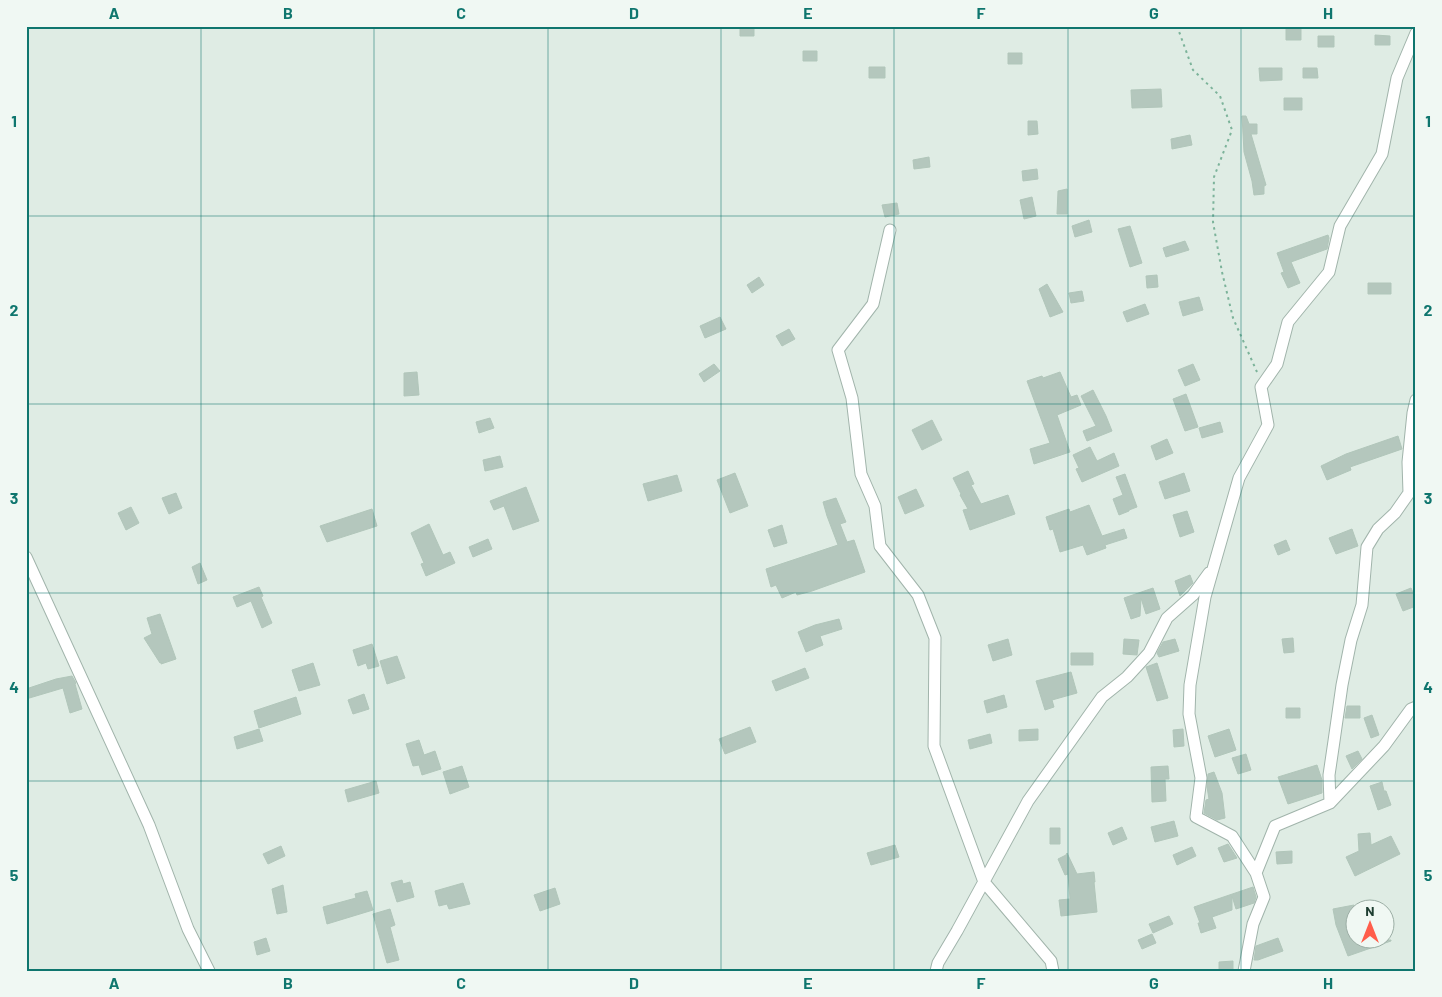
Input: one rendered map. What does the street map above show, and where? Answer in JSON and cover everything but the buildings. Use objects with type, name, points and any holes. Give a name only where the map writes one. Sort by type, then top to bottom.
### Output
[{"type":"street","points":[[1244,971],[1253,924],[1264,897],[1256,873],[1232,836],[1196,817],[1201,778],[1189,714],[1190,685],[1205,597],[1239,478],[1268,424],[1261,387],[1277,364],[1288,322],[1329,272],[1340,226],[1382,154],[1397,78],[1416,33]]},
{"type":"street","points":[[890,230],[873,304],[838,350],[852,398],[861,474],[875,506],[880,546],[918,595],[935,638],[934,746],[984,882],[1051,961],[1053,971]]},
{"type":"street","points":[[1330,803],[1329,774],[1332,749],[1342,685],[1362,605],[1367,547],[1378,529],[1395,513],[1409,493],[1408,462],[1412,413],[1416,400]]},
{"type":"street","points":[[26,558],[149,825],[188,929],[209,971]]},
{"type":"street","points":[[936,971],[938,962],[1028,801],[1102,697],[1127,677],[1148,653],[1167,618],[1193,596],[1215,566]]},
{"type":"street","points":[[1256,873],[1275,826],[1330,803],[1384,746],[1411,709],[1416,707]]},
{"type":"path","points":[[1177,26],[1192,70],[1220,96],[1232,130],[1214,177],[1213,222],[1233,318],[1256,369],[1261,387]]}]
